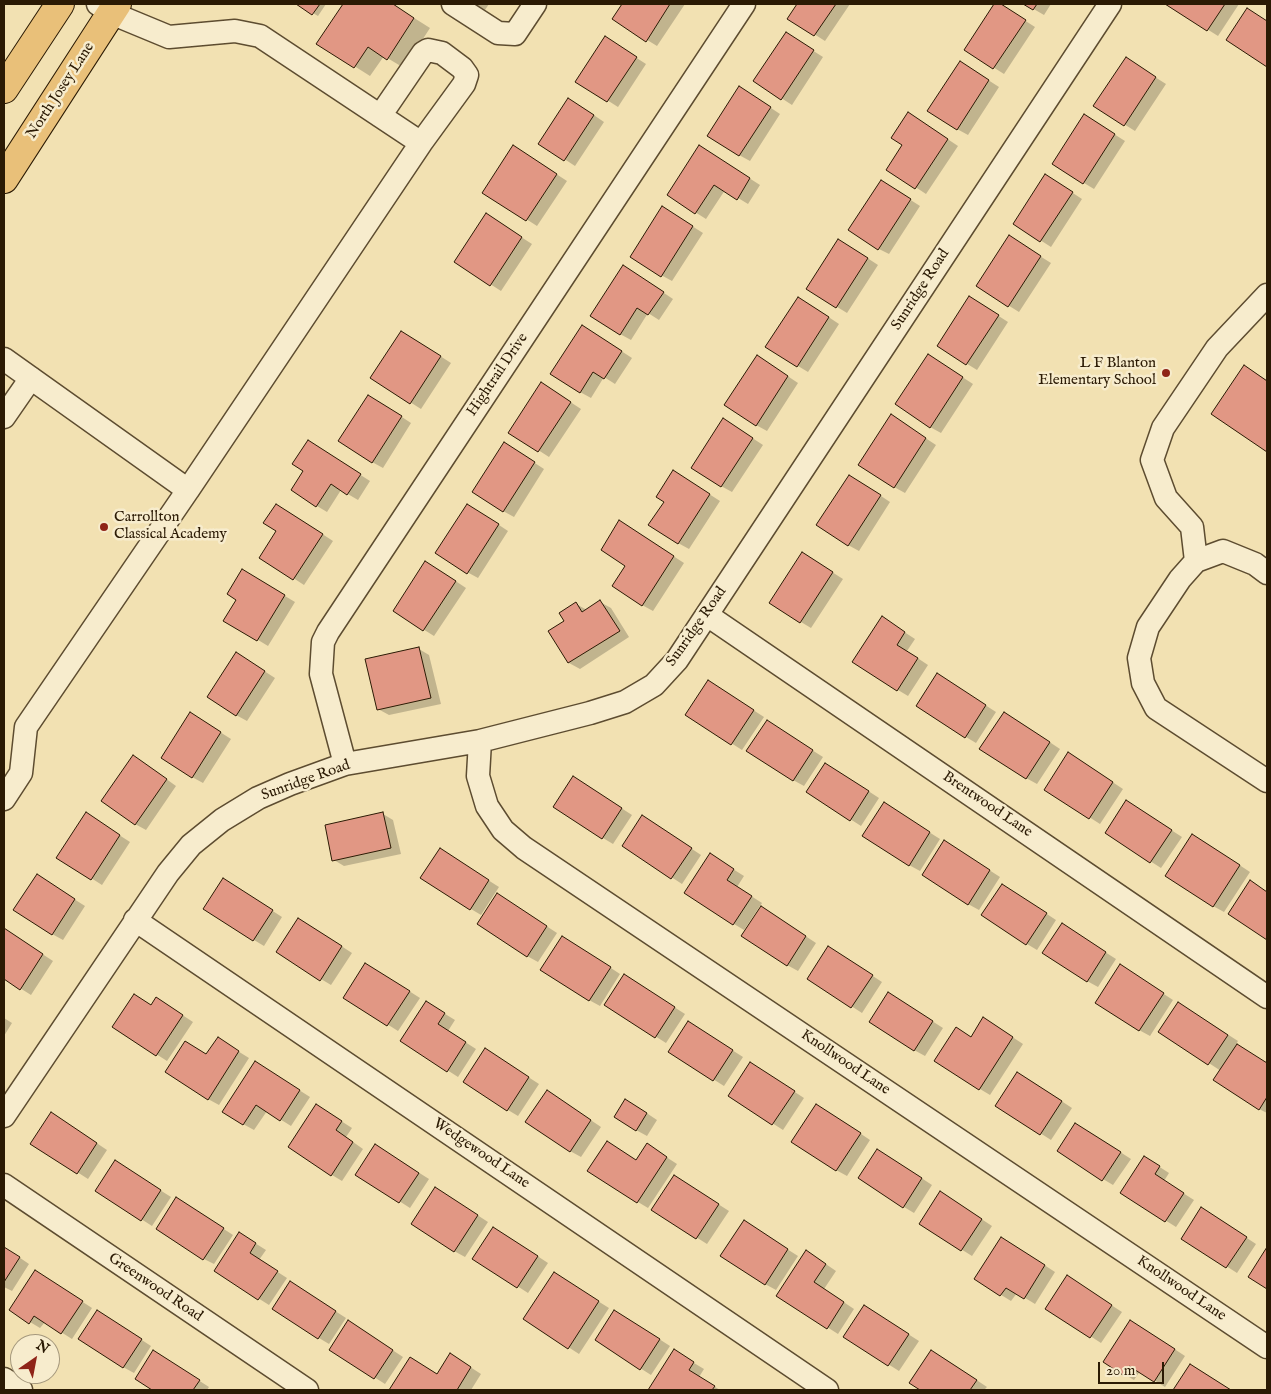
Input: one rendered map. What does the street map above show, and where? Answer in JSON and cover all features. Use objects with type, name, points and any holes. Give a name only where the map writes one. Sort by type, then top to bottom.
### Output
[{"type":"main road","points":[[4,89],[60,4]]},
{"type":"main road","name":"North Josey Lane","points":[[4,178],[109,7]]},
{"type":"street","points":[[453,4],[498,34],[515,34],[536,4]]},
{"type":"street","name":"Hightrail Drive","points":[[345,764],[321,674],[323,642],[328,632],[744,4]]},
{"type":"street","name":"Sunridge Road","points":[[4,1116],[168,873],[191,845],[222,820],[258,798],[345,764],[480,741],[625,702],[654,685],[677,660],[1110,4]]},
{"type":"street","points":[[109,7],[169,37],[234,31],[260,36],[422,143]]},
{"type":"street","points":[[4,799],[21,774],[26,727],[464,84],[467,75],[462,68],[442,53],[428,50],[423,53],[380,116]]},
{"type":"street","points":[[1196,562],[1192,527],[1166,498],[1152,460],[1164,428],[1216,348],[1267,295]]},
{"type":"street","points":[[4,359],[188,490]]},
{"type":"street","points":[[4,417],[31,378]]},
{"type":"street","points":[[1267,572],[1254,564],[1223,551],[1196,562],[1180,579],[1148,627],[1140,658],[1143,683],[1156,708],[1267,781]]},
{"type":"street","name":"Brentwood Lane","points":[[706,615],[1267,997]]},
{"type":"street","name":"Knollwood Lane","points":[[480,741],[478,776],[488,806],[503,830],[524,848],[1267,1347]]},
{"type":"street","name":"Wedgewood Lane","points":[[135,920],[827,1390]]},
{"type":"street","name":"Greenwood Road","points":[[4,1186],[307,1390]]},
{"type":"street","points":[[4,1378],[21,1390]]},
{"type":"building","points":[[296,4],[320,4],[312,15]]},
{"type":"building","points":[[343,4],[393,4],[414,18],[387,60],[368,47],[354,68],[316,44]]},
{"type":"building","points":[[622,4],[670,4],[646,42],[612,19]]},
{"type":"building","points":[[797,4],[836,4],[814,36],[787,19]]},
{"type":"building","points":[[994,4],[1001,4],[1026,20],[993,69],[964,50]]},
{"type":"building","points":[[1023,4],[1037,4],[1033,10]]},
{"type":"building","points":[[1165,4],[1225,4],[1207,31]]},
{"type":"building","points":[[1247,8],[1267,21],[1267,67],[1226,40]]},
{"type":"building","points":[[786,32],[814,50],[781,100],[753,81]]},
{"type":"building","points":[[605,36],[637,57],[607,102],[575,82]]},
{"type":"building","points":[[1126,57],[1156,77],[1124,126],[1093,106]]},
{"type":"building","points":[[960,61],[989,80],[957,130],[927,111]]},
{"type":"building","points":[[739,86],[771,107],[739,156],[707,136]]},
{"type":"building","points":[[568,98],[594,115],[564,161],[538,144]]},
{"type":"building","points":[[908,112],[948,139],[915,189],[886,170],[902,145],[891,138]]},
{"type":"building","points":[[1084,114],[1115,134],[1083,184],[1052,164]]},
{"type":"building","points":[[513,145],[557,174],[526,221],[482,193]]},
{"type":"building","points":[[699,145],[750,178],[737,200],[714,185],[695,214],[667,195]]},
{"type":"building","points":[[1045,174],[1073,192],[1040,242],[1013,224]]},
{"type":"building","points":[[881,180],[911,199],[878,250],[848,230]]},
{"type":"building","points":[[662,206],[693,226],[661,277],[630,257]]},
{"type":"building","points":[[486,213],[522,237],[490,286],[454,262]]},
{"type":"building","points":[[1009,235],[1041,256],[1008,307],[976,286]]},
{"type":"building","points":[[838,239],[868,258],[836,308],[806,289]]},
{"type":"building","points":[[623,265],[664,292],[648,315],[637,308],[620,335],[590,316]]},
{"type":"building","points":[[969,296],[999,315],[966,365],[937,346]]},
{"type":"building","points":[[798,297],[829,317],[797,367],[765,347]]},
{"type":"building","points":[[582,325],[622,351],[604,379],[593,372],[580,393],[550,374]]},
{"type":"building","points":[[401,331],[441,356],[410,404],[370,378]]},
{"type":"building","points":[[928,354],[963,377],[930,428],[895,404]]},
{"type":"building","points":[[757,355],[788,376],[756,426],[724,405]]},
{"type":"building","points":[[1244,365],[1267,381],[1267,452],[1211,414]]},
{"type":"building","points":[[541,382],[571,402],[538,452],[508,433]]},
{"type":"building","points":[[368,395],[402,416],[372,463],[338,441]]},
{"type":"building","points":[[891,414],[926,438],[894,488],[858,465]]},
{"type":"building","points":[[723,418],[753,438],[721,487],[691,468]]},
{"type":"building","points":[[308,440],[361,474],[347,495],[331,484],[316,507],[291,490],[303,471],[292,464]]},
{"type":"building","points":[[504,442],[535,462],[503,512],[472,492]]},
{"type":"building","points":[[673,470],[710,494],[678,544],[648,525],[664,502],[656,497]]},
{"type":"building","points":[[849,475],[881,495],[848,546],[816,525]]},
{"type":"building","points":[[276,504],[323,534],[293,580],[259,558],[276,531],[263,523]]},
{"type":"building","points":[[467,504],[499,524],[467,574],[435,553]]},
{"type":"building","points":[[619,520],[674,556],[642,606],[612,586],[625,566],[601,550]]},
{"type":"building","points":[[802,552],[833,572],[800,623],[769,603]]},
{"type":"building","points":[[425,561],[456,581],[423,631],[393,611]]},
{"type":"building","points":[[242,569],[285,595],[257,641],[223,621],[236,600],[227,594]]},
{"type":"building","points":[[600,600],[620,631],[568,663],[548,631],[564,621],[559,613],[576,602],[582,612]]},
{"type":"building","points":[[882,616],[905,632],[897,645],[918,658],[897,691],[852,662]]},
{"type":"building","points":[[419,647],[431,698],[377,710],[365,659]]},
{"type":"building","points":[[236,652],[265,671],[236,716],[207,697]]},
{"type":"building","points":[[937,673],[986,705],[965,738],[916,706]]},
{"type":"building","points":[[708,680],[754,710],[731,745],[685,715]]},
{"type":"building","points":[[190,712],[221,732],[192,778],[161,758]]},
{"type":"building","points":[[1004,712],[1050,742],[1026,779],[979,749]]},
{"type":"building","points":[[767,720],[813,750],[793,781],[746,751]]},
{"type":"building","points":[[1068,752],[1113,782],[1089,819],[1044,790]]},
{"type":"building","points":[[133,755],[167,779],[135,825],[101,801]]},
{"type":"building","points":[[825,763],[869,791],[850,821],[806,792]]},
{"type":"building","points":[[573,776],[622,808],[602,839],[553,807]]},
{"type":"building","points":[[1126,800],[1172,830],[1150,863],[1105,833]]},
{"type":"building","points":[[884,802],[930,832],[909,866],[862,836]]},
{"type":"building","points":[[86,812],[120,835],[91,880],[56,858]]},
{"type":"building","points":[[383,812],[391,848],[332,861],[325,825]]},
{"type":"building","points":[[642,815],[692,848],[671,879],[622,846]]},
{"type":"building","points":[[1192,834],[1240,865],[1213,907],[1165,876]]},
{"type":"building","points":[[944,840],[990,870],[968,905],[922,875]]},
{"type":"building","points":[[440,848],[489,880],[470,910],[420,878]]},
{"type":"building","points":[[710,853],[734,869],[727,880],[752,896],[733,925],[684,893]]},
{"type":"building","points":[[37,874],[75,899],[52,935],[13,910]]},
{"type":"building","points":[[223,878],[273,910],[253,941],[203,909]]},
{"type":"building","points":[[1250,880],[1267,892],[1267,940],[1228,914]]},
{"type":"building","points":[[1002,884],[1047,913],[1026,945],[981,915]]},
{"type":"building","points":[[497,893],[547,926],[527,957],[477,924]]},
{"type":"building","points":[[761,906],[806,936],[787,966],[741,936]]},
{"type":"building","points":[[298,918],[342,946],[320,981],[276,952]]},
{"type":"building","points":[[1062,923],[1106,952],[1087,982],[1042,953]]},
{"type":"building","points":[[4,928],[43,954],[20,990],[4,979]]},
{"type":"building","points":[[562,936],[611,967],[589,1001],[540,970]]},
{"type":"building","points":[[828,946],[873,975],[851,1008],[807,979]]},
{"type":"building","points":[[365,963],[410,991],[387,1026],[343,998]]},
{"type":"building","points":[[1120,964],[1164,993],[1139,1031],[1095,1003]]},
{"type":"building","points":[[624,974],[675,1007],[655,1038],[604,1005]]},
{"type":"building","points":[[888,992],[933,1021],[914,1051],[869,1022]]},
{"type":"building","points":[[134,994],[151,1005],[156,997],[183,1015],[156,1056],[112,1027]]},
{"type":"building","points":[[426,1001],[445,1013],[438,1024],[466,1042],[447,1072],[400,1041]]},
{"type":"building","points":[[1178,1002],[1228,1035],[1208,1065],[1158,1032]]},
{"type":"building","points":[[983,1017],[1013,1037],[979,1090],[934,1061],[956,1027],[971,1037]]},
{"type":"building","points":[[688,1021],[733,1050],[713,1081],[668,1052]]},
{"type":"building","points":[[218,1037],[239,1051],[208,1100],[165,1072],[185,1041],[206,1054]]},
{"type":"building","points":[[1237,1044],[1267,1063],[1267,1097],[1259,1110],[1213,1080]]},
{"type":"building","points":[[485,1048],[529,1077],[507,1111],[463,1082]]},
{"type":"building","points":[[255,1061],[300,1090],[280,1121],[256,1105],[243,1125],[222,1112]]},
{"type":"building","points":[[750,1062],[795,1091],[772,1125],[728,1096]]},
{"type":"building","points":[[1017,1072],[1062,1101],[1040,1135],[995,1106]]},
{"type":"building","points":[[547,1090],[591,1120],[570,1152],[525,1122]]},
{"type":"building","points":[[625,1099],[647,1113],[636,1131],[614,1117]]},
{"type":"building","points":[[316,1104],[342,1121],[336,1130],[353,1142],[331,1176],[288,1147]]},
{"type":"building","points":[[816,1104],[861,1133],[836,1171],[791,1142]]},
{"type":"building","points":[[51,1112],[97,1143],[77,1174],[30,1144]]},
{"type":"building","points":[[1075,1123],[1121,1152],[1102,1181],[1057,1151]]},
{"type":"building","points":[[607,1141],[636,1160],[647,1143],[667,1157],[637,1203],[587,1171]]},
{"type":"building","points":[[375,1144],[419,1173],[399,1203],[355,1175]]},
{"type":"building","points":[[877,1149],[922,1178],[903,1208],[858,1178]]},
{"type":"building","points":[[1144,1156],[1160,1166],[1155,1174],[1184,1193],[1165,1222],[1120,1193]]},
{"type":"building","points":[[115,1160],[161,1190],[141,1221],[95,1191]]},
{"type":"building","points":[[674,1175],[719,1204],[696,1239],[651,1210]]},
{"type":"building","points":[[435,1187],[478,1215],[454,1252],[411,1224]]},
{"type":"building","points":[[940,1191],[982,1219],[961,1251],[919,1224]]},
{"type":"building","points":[[176,1197],[224,1228],[203,1260],[156,1229]]},
{"type":"building","points":[[1201,1207],[1247,1237],[1226,1268],[1181,1239]]},
{"type":"building","points":[[744,1220],[788,1249],[765,1285],[720,1256]]},
{"type":"building","points":[[493,1227],[538,1256],[517,1288],[472,1259]]},
{"type":"building","points":[[239,1232],[256,1243],[250,1253],[278,1271],[258,1300],[214,1271]]},
{"type":"building","points":[[1001,1237],[1045,1265],[1024,1299],[1006,1288],[1000,1296],[974,1279]]},
{"type":"building","points":[[4,1247],[20,1257],[4,1282]]},
{"type":"building","points":[[1267,1247],[1267,1289],[1248,1277]]},
{"type":"building","points":[[806,1250],[826,1264],[814,1282],[844,1302],[827,1329],[776,1296]]},
{"type":"building","points":[[35,1270],[83,1301],[61,1334],[34,1316],[29,1324],[9,1310]]},
{"type":"building","points":[[554,1272],[599,1301],[568,1349],[523,1319]]},
{"type":"building","points":[[1067,1275],[1112,1305],[1090,1338],[1045,1309]]},
{"type":"building","points":[[290,1281],[336,1311],[318,1339],[272,1309]]},
{"type":"building","points":[[864,1305],[909,1334],[888,1366],[843,1337]]},
{"type":"building","points":[[97,1310],[142,1339],[123,1368],[78,1339]]},
{"type":"building","points":[[614,1310],[660,1339],[640,1370],[595,1340]]},
{"type":"building","points":[[348,1320],[393,1350],[374,1379],[329,1350]]},
{"type":"building","points":[[1130,1320],[1175,1349],[1154,1382],[1129,1366],[1123,1375],[1103,1362]]},
{"type":"building","points":[[674,1349],[694,1362],[689,1370],[715,1386],[712,1390],[648,1390]]},
{"type":"building","points":[[153,1350],[200,1380],[193,1390],[152,1390],[135,1379]]},
{"type":"building","points":[[931,1350],[977,1380],[970,1390],[920,1390],[909,1383]]},
{"type":"building","points":[[450,1353],[471,1367],[457,1390],[389,1390],[410,1357],[437,1374]]},
{"type":"building","points":[[1190,1364],[1231,1390],[1173,1390]]},
{"type":"place","name":"L F Blanton Elementary School","points":[[1166,373]]},
{"type":"place","name":"Carrollton Classical Academy","points":[[104,527]]}]
